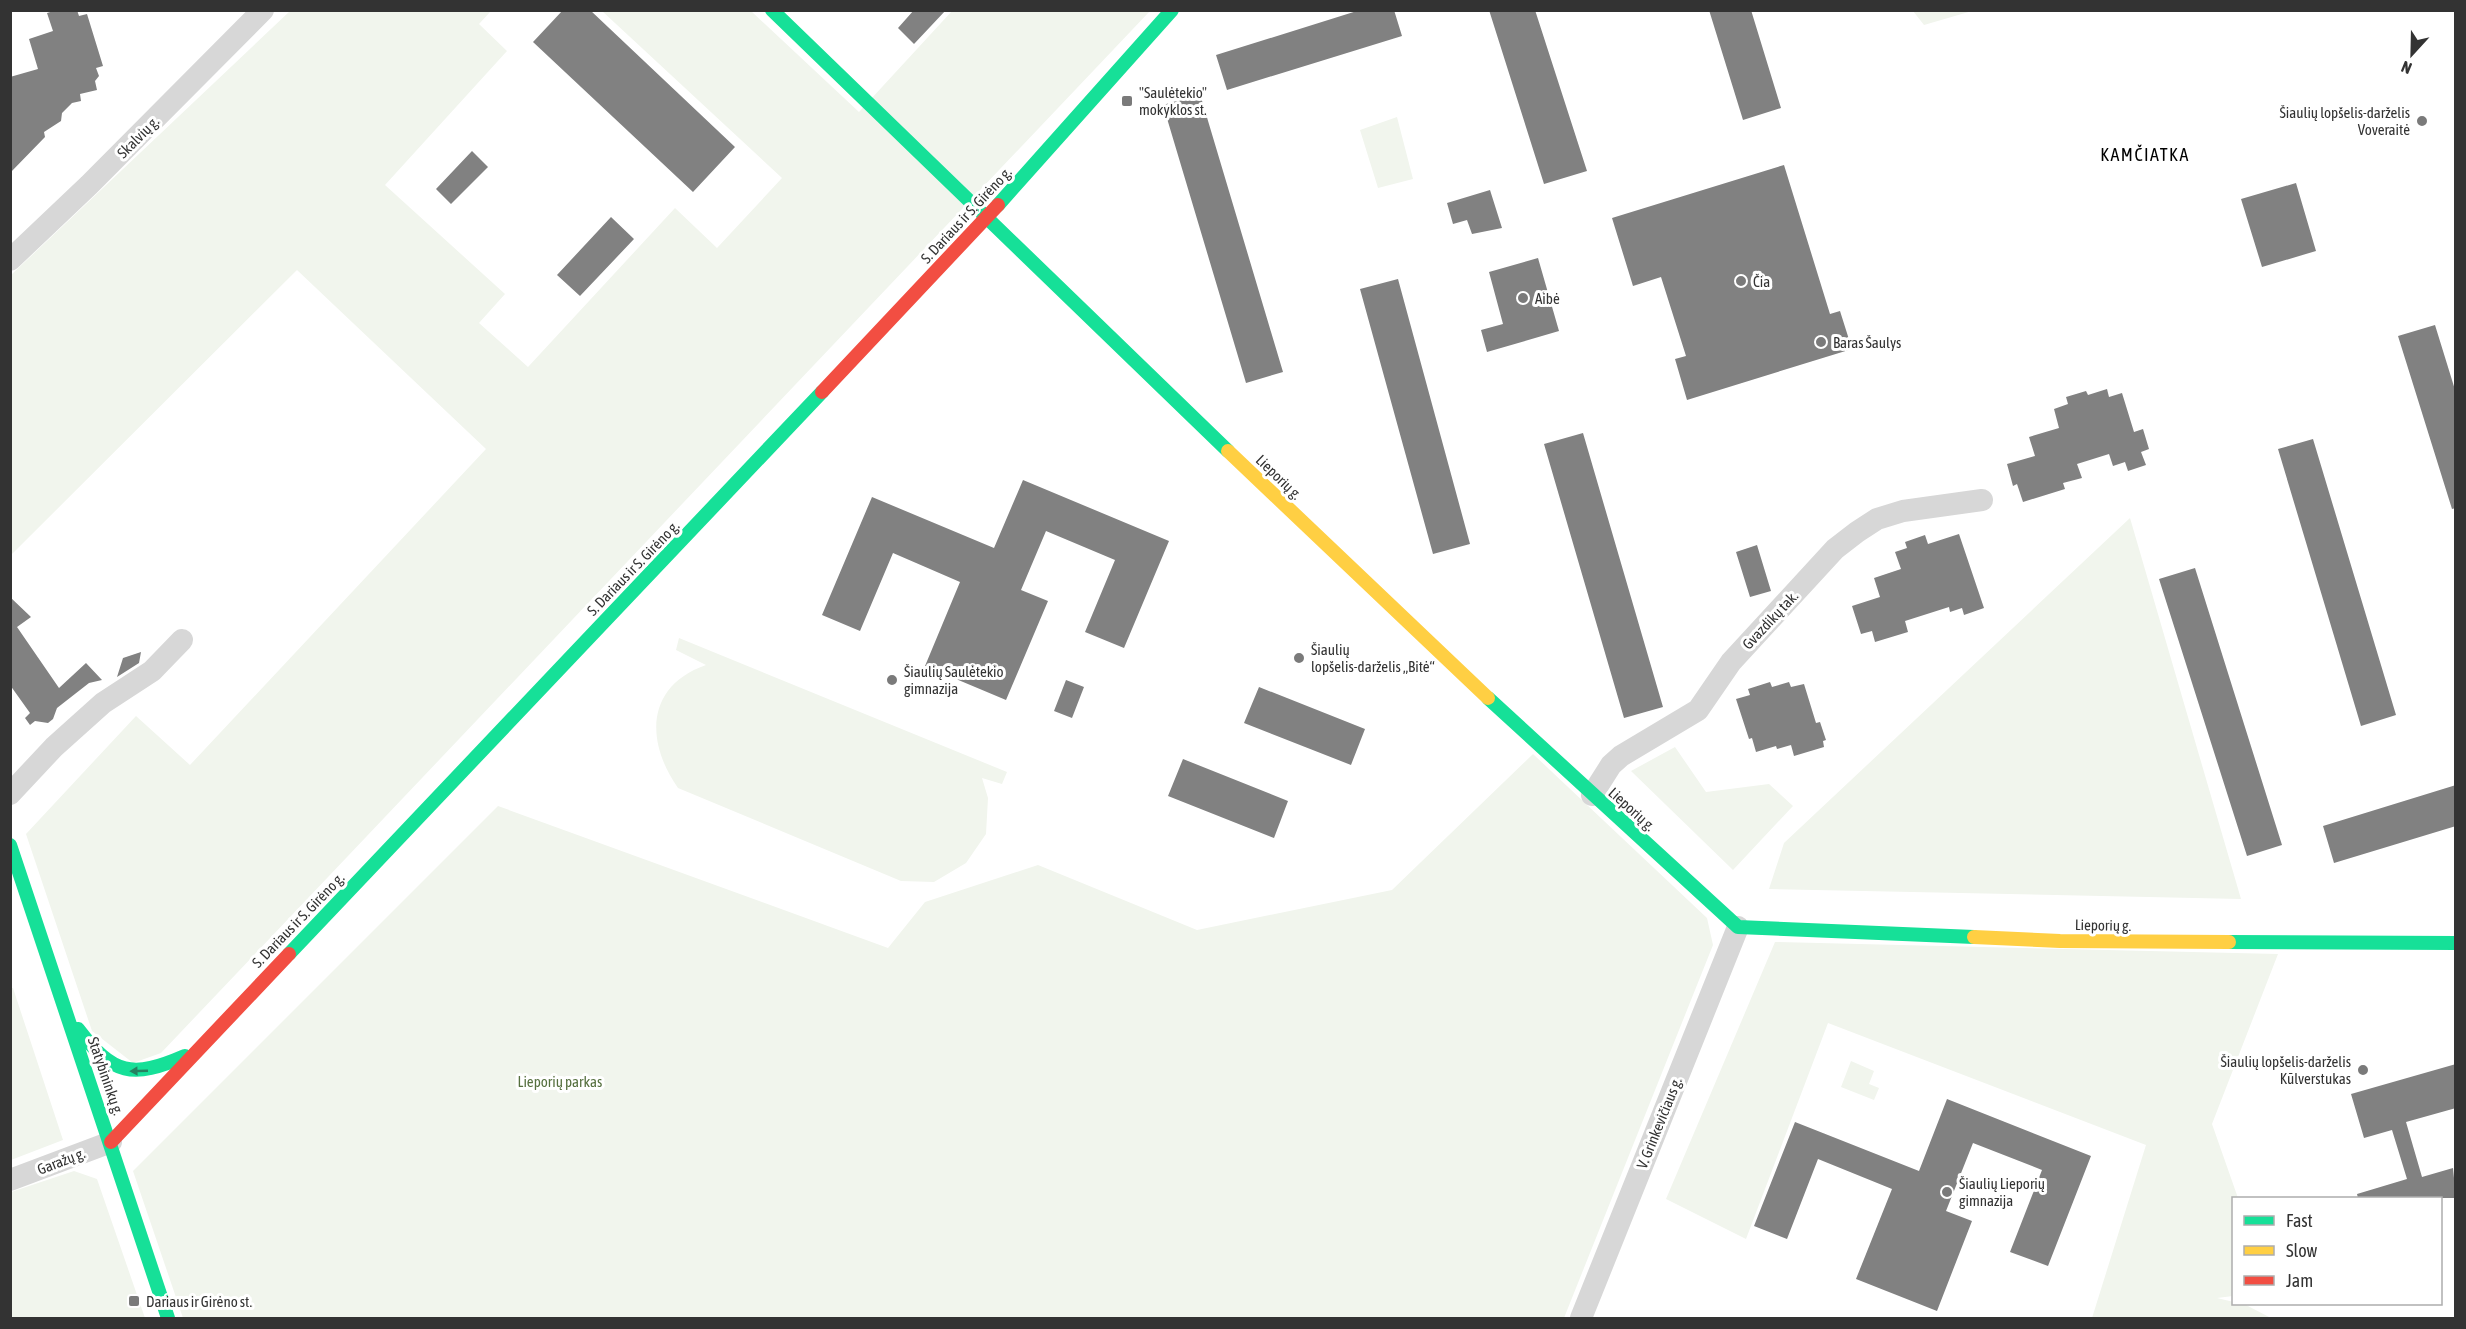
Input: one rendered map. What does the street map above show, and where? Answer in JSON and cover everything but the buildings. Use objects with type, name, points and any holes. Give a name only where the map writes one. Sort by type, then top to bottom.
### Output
[{"type":"street","name":"Skalvių g.","points":[[10,260],[97,178],[262,10]]},
{"type":"street","name":"Lieporių g.","points":[[772,10],[874,106],[986,219],[1163,386],[1272,495],[1592,795],[1738,927],[2060,941],[2456,943]]},
{"type":"street","name":"S. Dariaus ir S. Girėno g.","points":[[111,1142],[986,219],[1172,10]]},
{"type":"street","name":"Gvazdikų tak.","points":[[1592,795],[1611,765],[1621,756],[1698,710],[1731,662],[1834,549],[1877,519],[1903,511],[1982,500]]},
{"type":"street","points":[[10,794],[54,747],[103,703],[152,671],[182,640]]},
{"type":"street","name":"Statybininkų g.","points":[[10,845],[168,1318]]},
{"type":"street","name":"V. Grinkevičiaus g.","points":[[1581,1318],[1738,927]]},
{"type":"street","points":[[66,1012],[100,1057],[115,1067],[130,1072],[154,1070],[194,1052]]},
{"type":"street","name":"Garažų g.","points":[[10,1180],[111,1142]]},
{"type":"green space","points":[[290,11],[491,11],[479,24],[507,51],[385,185],[505,294],[479,323],[528,367],[675,208],[717,248],[782,178],[602,11],[751,11],[859,112],[952,11],[1150,11],[161,1053],[133,1063],[92,1031],[26,834],[136,716],[190,765],[486,449],[297,270],[11,555],[11,275]]},
{"type":"green space","points":[[1913,11],[1972,11],[1924,25]]},
{"type":"green space","points":[[1397,117],[1413,179],[1378,188],[1360,130]]},
{"type":"green space","points":[[2130,518],[2241,899],[1769,889],[1784,843]]},
{"type":"green space","points":[[679,638],[1007,772],[1002,784],[982,778],[988,798],[986,834],[966,863],[934,882],[901,881],[678,788],[660,752],[657,717],[662,701],[672,686],[686,674],[706,665],[676,650]]},
{"type":"green space","points":[[1675,747],[1706,792],[1769,784],[1793,806],[1733,870],[1631,771]]},
{"type":"green space","name":"Lieporių parkas","points":[[1533,754],[1707,918],[1713,945],[1564,1318],[183,1318],[133,1171],[498,806],[888,948],[925,902],[1038,865],[1197,930],[1392,890]]},
{"type":"green space","points":[[1775,942],[2278,954],[2212,1124],[2238,1197],[2232,1197],[2232,1296],[2217,1298],[2232,1302],[2232,1305],[2246,1305],[2271,1318],[2092,1318],[2146,1145],[1828,1023],[1746,1239],[1666,1199]]},
{"type":"green space","points":[[10,988],[13,988],[63,1140],[11,1160]]},
{"type":"green space","points":[[1851,1061],[1874,1071],[1869,1084],[1879,1088],[1874,1100],[1841,1087]]},
{"type":"green space","points":[[74,1171],[97,1179],[145,1318],[11,1318],[11,1192]]},
{"type":"traffic: fast","points":[[772,10],[1228,451]]},
{"type":"traffic: fast","points":[[998,205],[1172,10]]},
{"type":"traffic: fast","points":[[289,954],[822,392]]},
{"type":"traffic: fast","points":[[1488,698],[1738,927],[1974,937]]},
{"type":"traffic: fast","points":[[10,845],[168,1318]]},
{"type":"traffic: fast","points":[[2229,942],[2456,943]]},
{"type":"traffic: fast","points":[[78,1029],[102,1056],[113,1064],[125,1068],[137,1070],[151,1068],[185,1056]]},
{"type":"traffic: slow","points":[[1228,451],[1488,698]]},
{"type":"traffic: slow","points":[[1974,937],[2060,941],[2229,942]]},
{"type":"traffic: jam","points":[[822,392],[998,205]]},
{"type":"traffic: jam","points":[[111,1142],[289,954]]},
{"type":"place","name":"\"Saulėtekio\" mokyklos st.","points":[[1127,101]]},
{"type":"place","name":"Šiaulių lopšelis-darželis Voveraitė","points":[[2422,121]]},
{"type":"place","name":"Čia","points":[[1741,281]]},
{"type":"place","name":"Aibė","points":[[1523,298]]},
{"type":"place","name":"Baras Šaulys","points":[[1821,342]]},
{"type":"place","name":"Šiaulių lopšelis-darželis „Bitė“","points":[[1299,658]]},
{"type":"place","name":"Šiaulių Saulėtekio gimnazija","points":[[892,680]]},
{"type":"place","name":"Šiaulių lopšelis-darželis Kūlverstukas","points":[[2363,1070]]},
{"type":"place","name":"Šiaulių Lieporių gimnazija","points":[[1947,1192]]},
{"type":"place","name":"Dariaus ir Girėno st.","points":[[134,1301]]},
{"type":"district","name":"KAMČIATKA","points":[[2145,154]]}]
